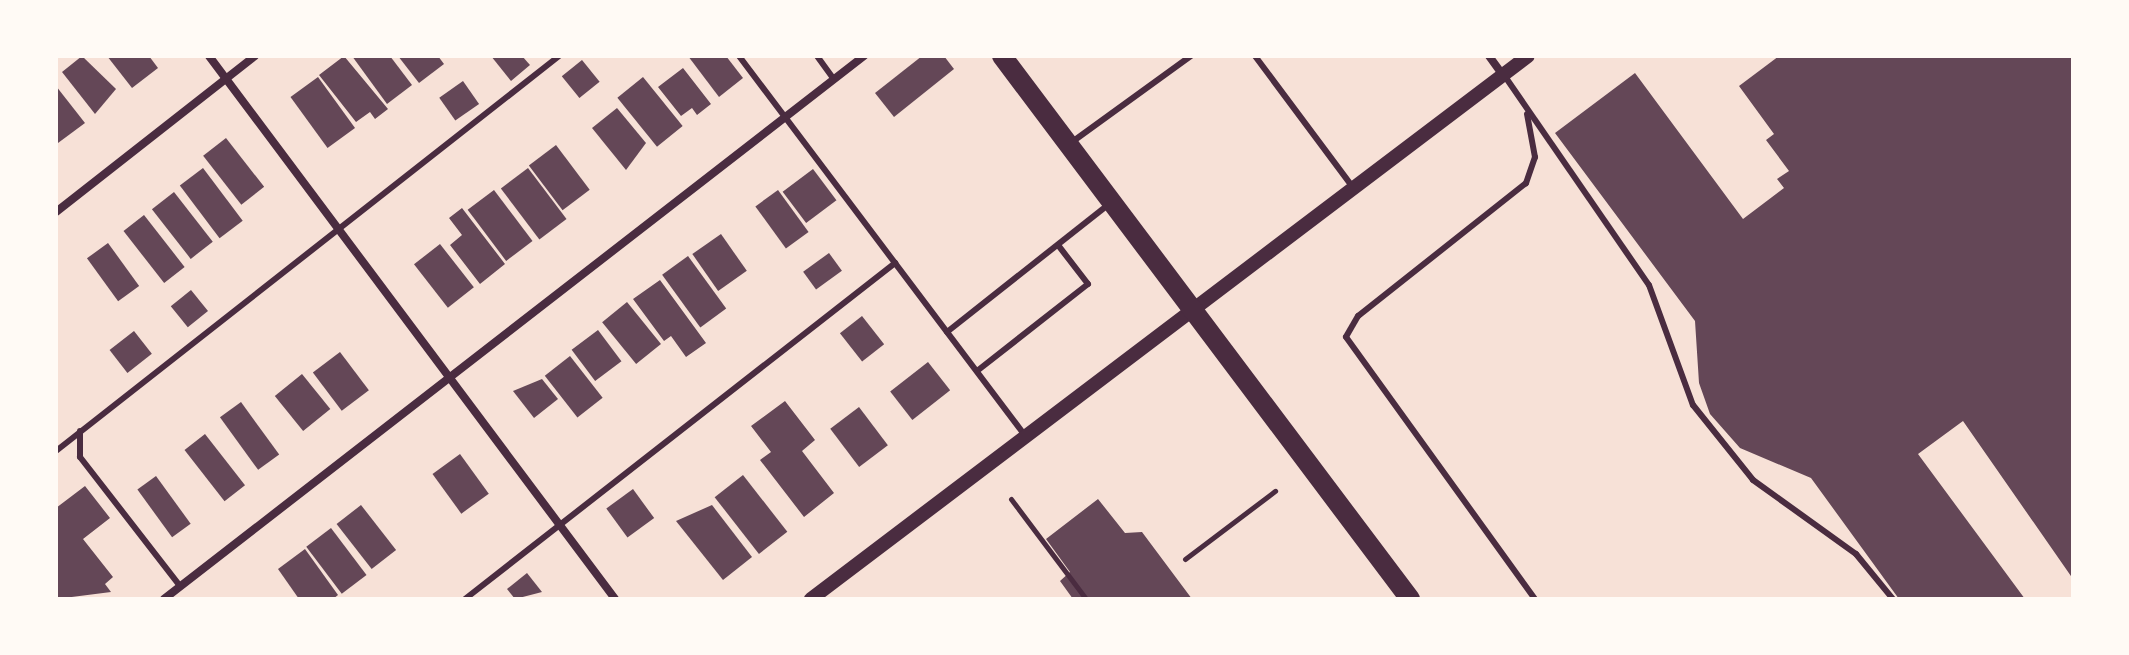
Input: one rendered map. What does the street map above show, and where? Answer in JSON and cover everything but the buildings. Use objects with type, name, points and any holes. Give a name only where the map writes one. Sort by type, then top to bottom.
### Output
[{"type":"main road","points":[[1002,56],[1410,599]]},
{"type":"street","points":[[209,56],[615,599]]},
{"type":"street","points":[[56,212],[255,56]]},
{"type":"street","points":[[164,599],[864,56]]},
{"type":"street","points":[[1489,56],[1503,75]]},
{"type":"street","points":[[811,599],[1190,306],[1528,56]]},
{"type":"lane","points":[[56,451],[559,56]]},
{"type":"lane","points":[[739,56],[1024,434]]},
{"type":"lane","points":[[817,56],[834,79]]},
{"type":"lane","points":[[1069,144],[1191,56]]},
{"type":"lane","points":[[1255,56],[1352,186]]},
{"type":"lane","points":[[1503,75],[1649,285],[1693,405],[1753,480],[1856,554],[1893,599]]},
{"type":"lane","points":[[1527,110],[1535,157],[1526,183],[1358,316],[1346,337],[1535,599]]},
{"type":"lane","points":[[947,332],[1112,202]]},
{"type":"lane","points":[[977,371],[1088,284],[1058,245]]},
{"type":"lane","points":[[465,599],[895,263]]},
{"type":"lane","points":[[80,431],[80,457],[180,586]]},
{"type":"path","points":[[1185,559],[1275,491]]},
{"type":"path","points":[[1011,499],[1086,599]]}]
